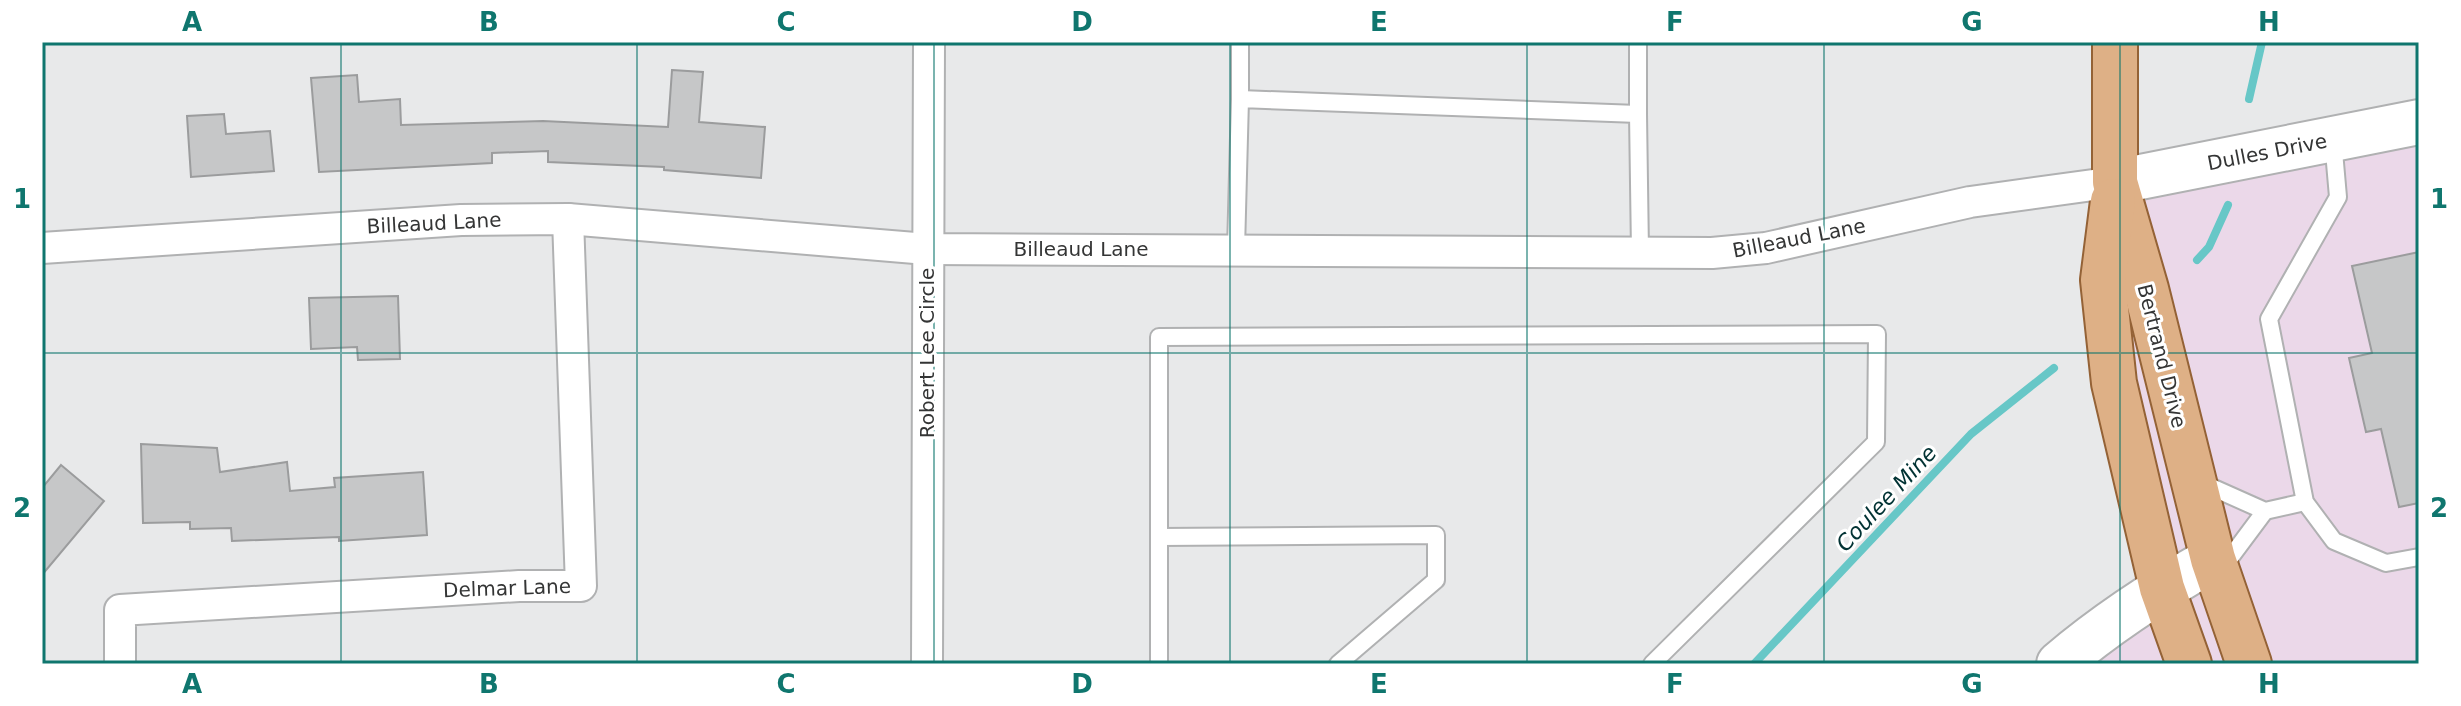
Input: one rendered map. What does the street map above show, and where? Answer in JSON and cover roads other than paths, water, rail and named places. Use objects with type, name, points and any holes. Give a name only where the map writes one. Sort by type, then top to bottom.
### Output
[{"type":"main road","name":"Bertrand Drive","points":[[2115,42],[2115,182],[2103,280],[2114,383],[2162,588],[2189,664]]},
{"type":"main road","name":"Bertrand Drive","points":[[2115,182],[2146,289],[2215,567],[2249,664]]},
{"type":"street","name":"Robert Lee Circle","points":[[927,664],[929,42]]},
{"type":"street","name":"Dulles Drive","points":[[2115,182],[2419,122]]},
{"type":"street","name":"Billeaud Lane","points":[[42,248],[461,220],[568,219],[927,249],[1712,253],[1766,248],[1970,202],[2115,182]]},
{"type":"street","name":"Delmar Lane","points":[[120,664],[120,610],[519,586],[581,586],[568,219]]},
{"type":"street","points":[[2059,664],[2095,633],[2162,588],[2215,567]]},
{"type":"lane","points":[[1236,249],[1240,42]]},
{"type":"lane","points":[[1638,42],[1640,252]]},
{"type":"lane","points":[[1240,99],[1638,114]]},
{"type":"lane","points":[[2333,139],[2338,197],[2269,319],[2305,502],[2334,541],[2386,563],[2419,557]]},
{"type":"lane","points":[[1159,664],[1159,337],[1877,334],[1876,442],[1652,664]]},
{"type":"lane","points":[[2191,479],[2265,511]]},
{"type":"lane","points":[[2215,567],[2265,511],[2305,502]]},
{"type":"lane","points":[[1159,537],[1436,535],[1436,580],[1338,664]]},
{"type":"waterway","name":"Coulee Mine","points":[[2249,99],[2262,42]]},
{"type":"waterway","name":"Coulee Mine","points":[[2197,260],[2209,247],[2228,205]]},
{"type":"waterway","name":"Coulee Mine","points":[[1754,664],[1971,434],[2054,368]]}]
